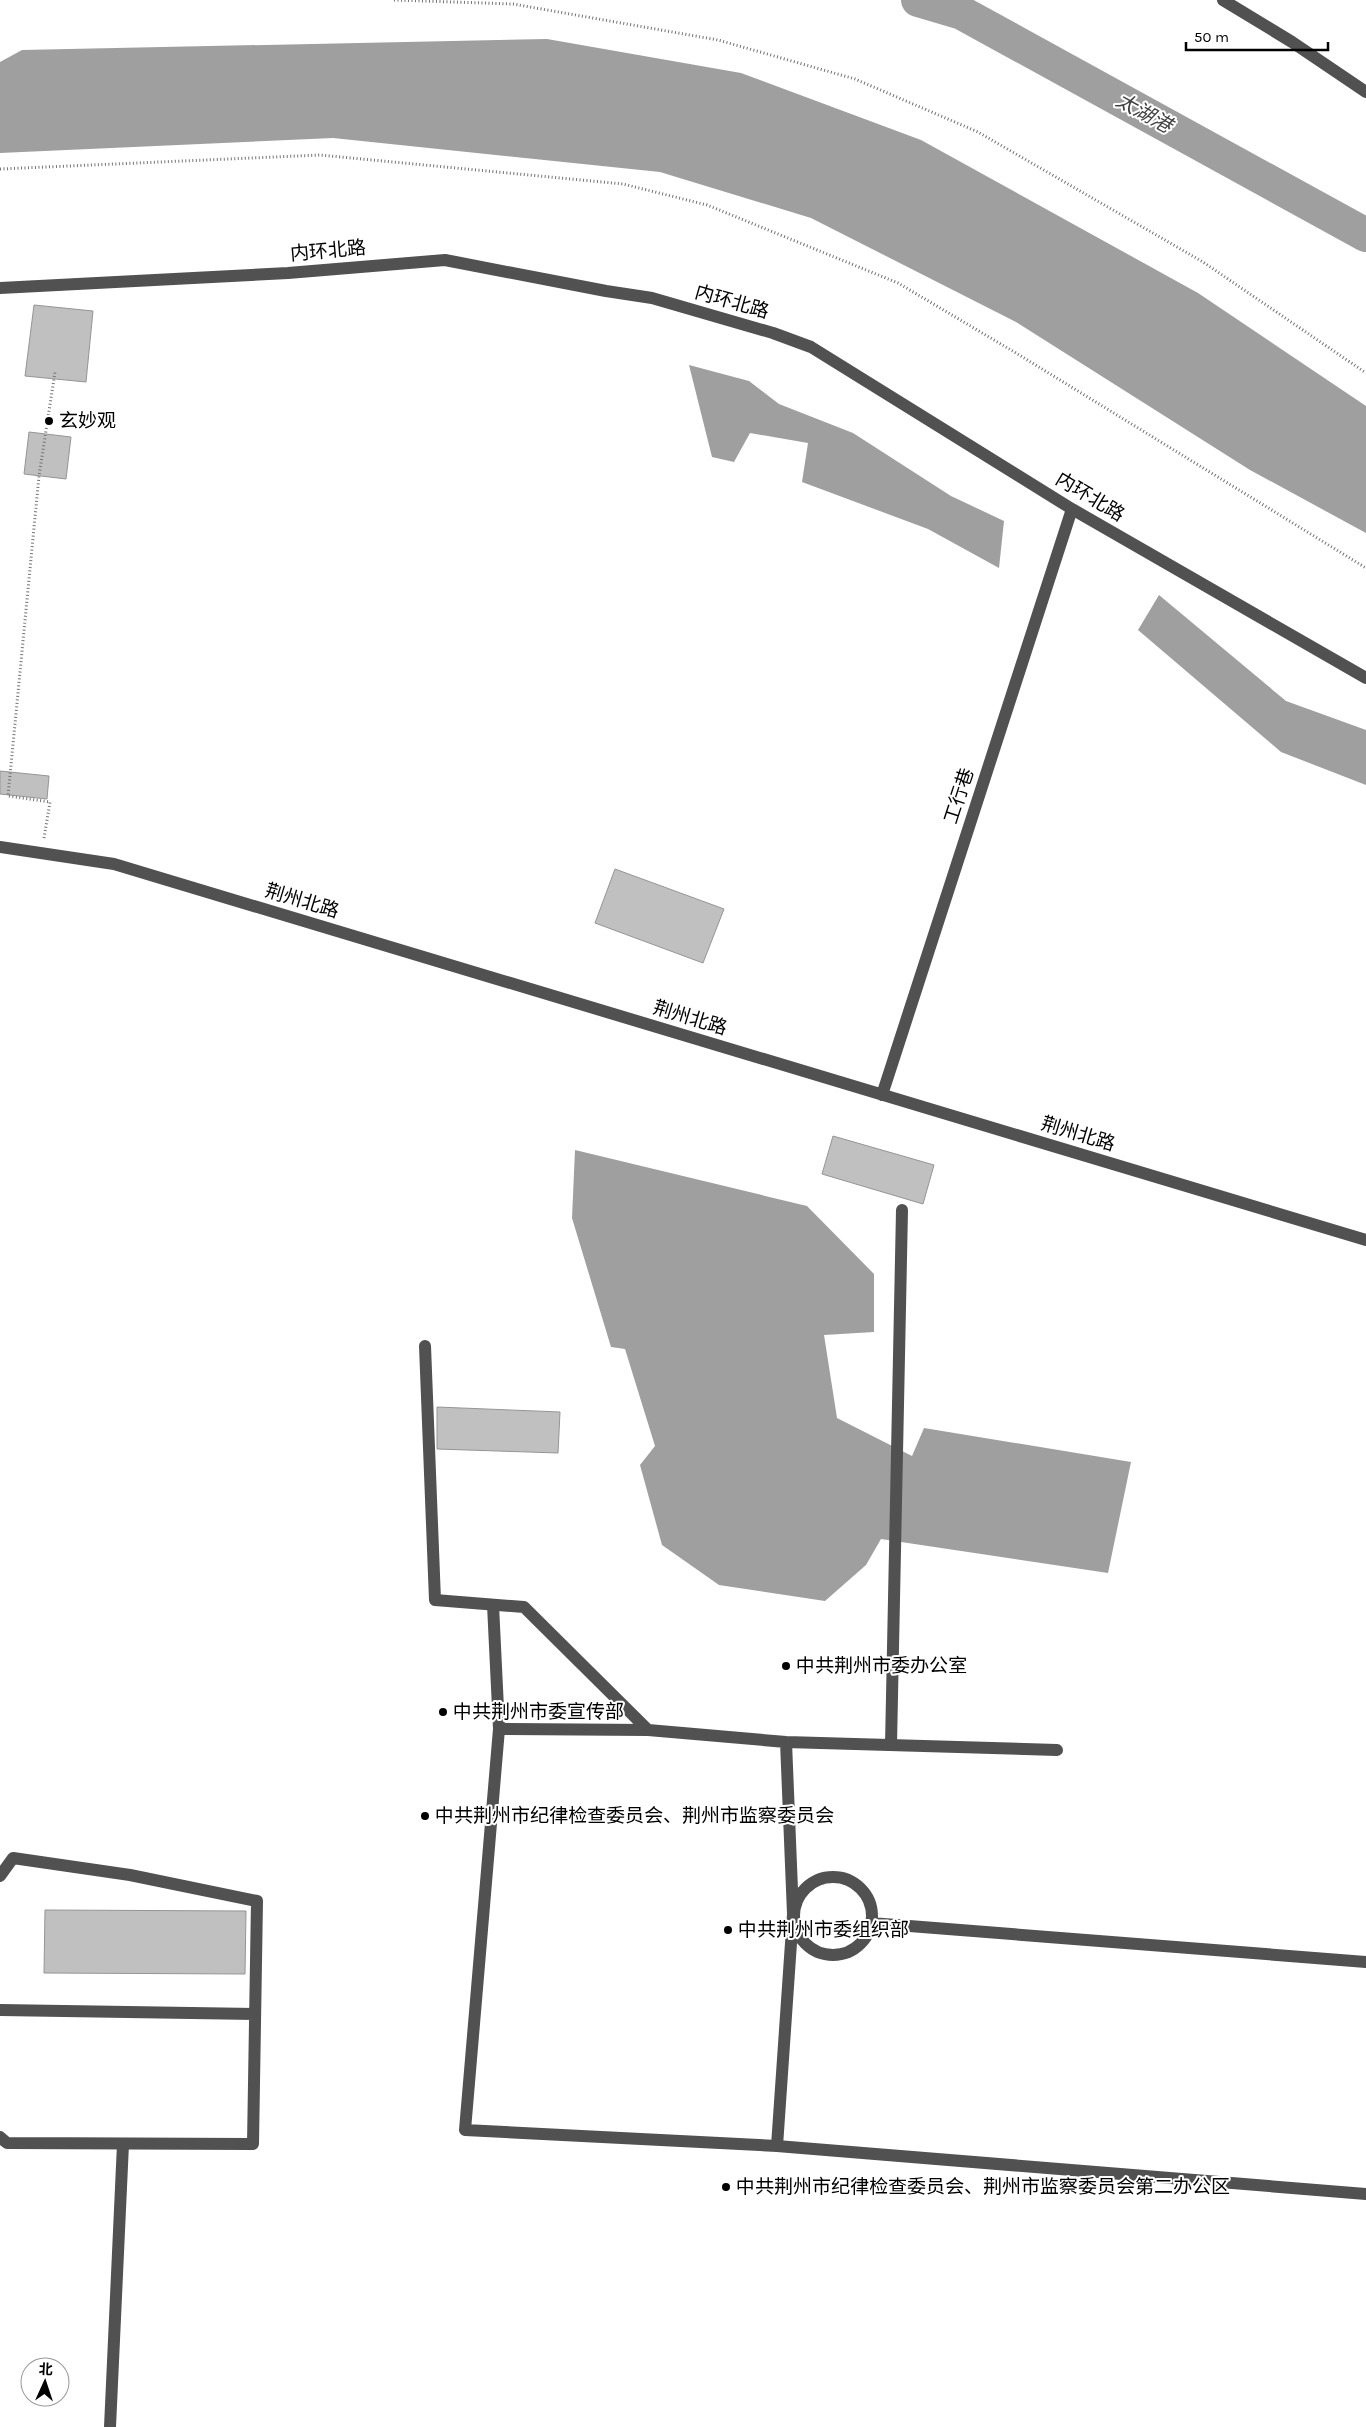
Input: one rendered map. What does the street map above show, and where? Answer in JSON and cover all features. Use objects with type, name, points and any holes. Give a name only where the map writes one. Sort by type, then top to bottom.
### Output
[{"type":"street","points":[[1223,0],[1292,42],[1366,92]]},
{"type":"street","name":"内环北路","points":[[0,288],[288,273],[445,260],[606,292],[652,298],[773,333],[811,347],[1072,509],[1366,678]]},
{"type":"street","name":"工行巷","points":[[882,1095],[1072,509]]},
{"type":"street","name":"荆州北路","points":[[0,847],[114,864],[1366,1240]]},
{"type":"street","points":[[891,1745],[902,1210]]},
{"type":"street","points":[[425,1346],[435,1600],[524,1606],[648,1730]]},
{"type":"street","points":[[493,1605],[499,1729],[465,2130],[777,2146],[1366,2194]]},
{"type":"street","points":[[499,1729],[648,1730],[786,1742],[1057,1750]]},
{"type":"street","points":[[777,2146],[793,1914],[786,1742]]},
{"type":"street","points":[[0,1876],[13,1858],[130,1874],[257,1901],[253,2144],[7,2143],[0,2137]]},
{"type":"street","points":[[824,1878],[837,1878],[849,1881],[863,1893],[871,1910],[871,1922],[867,1935],[859,1945],[848,1952],[835,1955],[822,1954],[810,1948],[801,1939],[795,1927],[793,1914],[796,1902],[802,1891],[812,1883],[824,1878]]},
{"type":"street","points":[[871,1922],[1366,1962]]},
{"type":"street","points":[[0,2010],[255,2014]]},
{"type":"street","points":[[110,2427],[123,2144]]},
{"type":"path","points":[[394,0],[513,4],[718,40],[855,79],[978,132],[996,142],[1203,262],[1366,373]]},
{"type":"path","points":[[0,169],[320,155],[622,184],[706,205],[898,283],[1016,353],[1366,568]]},
{"type":"path","points":[[42,853],[50,802],[8,795],[39,476],[55,372]]},
{"type":"shaded area","points":[[547,39],[741,73],[921,140],[1198,293],[1366,406],[1366,533],[1250,470],[1016,322],[811,218],[660,172],[333,138],[0,153],[0,62],[22,50]]},
{"type":"shaded area","points":[[689,365],[749,381],[779,404],[853,433],[951,496],[1004,521],[999,568],[928,529],[802,482],[808,443],[750,433],[734,462],[712,457]]},
{"type":"shaded area","points":[[1159,595],[1286,701],[1366,730],[1366,785],[1281,752],[1138,630]]},
{"type":"shaded area","points":[[575,1150],[807,1206],[874,1274],[874,1332],[824,1335],[837,1418],[912,1456],[924,1428],[1131,1462],[1108,1573],[881,1539],[866,1565],[825,1601],[719,1585],[662,1545],[640,1465],[655,1446],[625,1349],[611,1347],[572,1218]]},
{"type":"building","points":[[34,305],[93,311],[86,382],[25,376]]},
{"type":"building","points":[[29,432],[71,437],[66,479],[24,474]]},
{"type":"building","points":[[0,771],[49,776],[47,799],[0,794]]},
{"type":"building","points":[[615,869],[724,909],[703,963],[595,923]]},
{"type":"building","points":[[833,1136],[934,1165],[923,1204],[822,1174]]},
{"type":"building","points":[[437,1407],[560,1412],[558,1453],[437,1449]]},
{"type":"building","points":[[45,1910],[246,1911],[245,1974],[44,1973]]},
{"type":"waterway","name":"太湖港","points":[[918,0],[962,13],[1366,235]]},
{"type":"place","name":"玄妙观","points":[[49,421]]},
{"type":"place","name":"中共荆州市委办公室","points":[[786,1666]]},
{"type":"place","name":"中共荆州市委宣传部","points":[[443,1712]]},
{"type":"place","name":"中共荆州市纪律检查委员会、荆州市监察委员会","points":[[425,1816]]},
{"type":"place","name":"中共荆州市委组织部","points":[[728,1930]]},
{"type":"place","name":"中共荆州市纪律检查委员会、荆州市监察委员会第二办公区","points":[[726,2187]]}]
